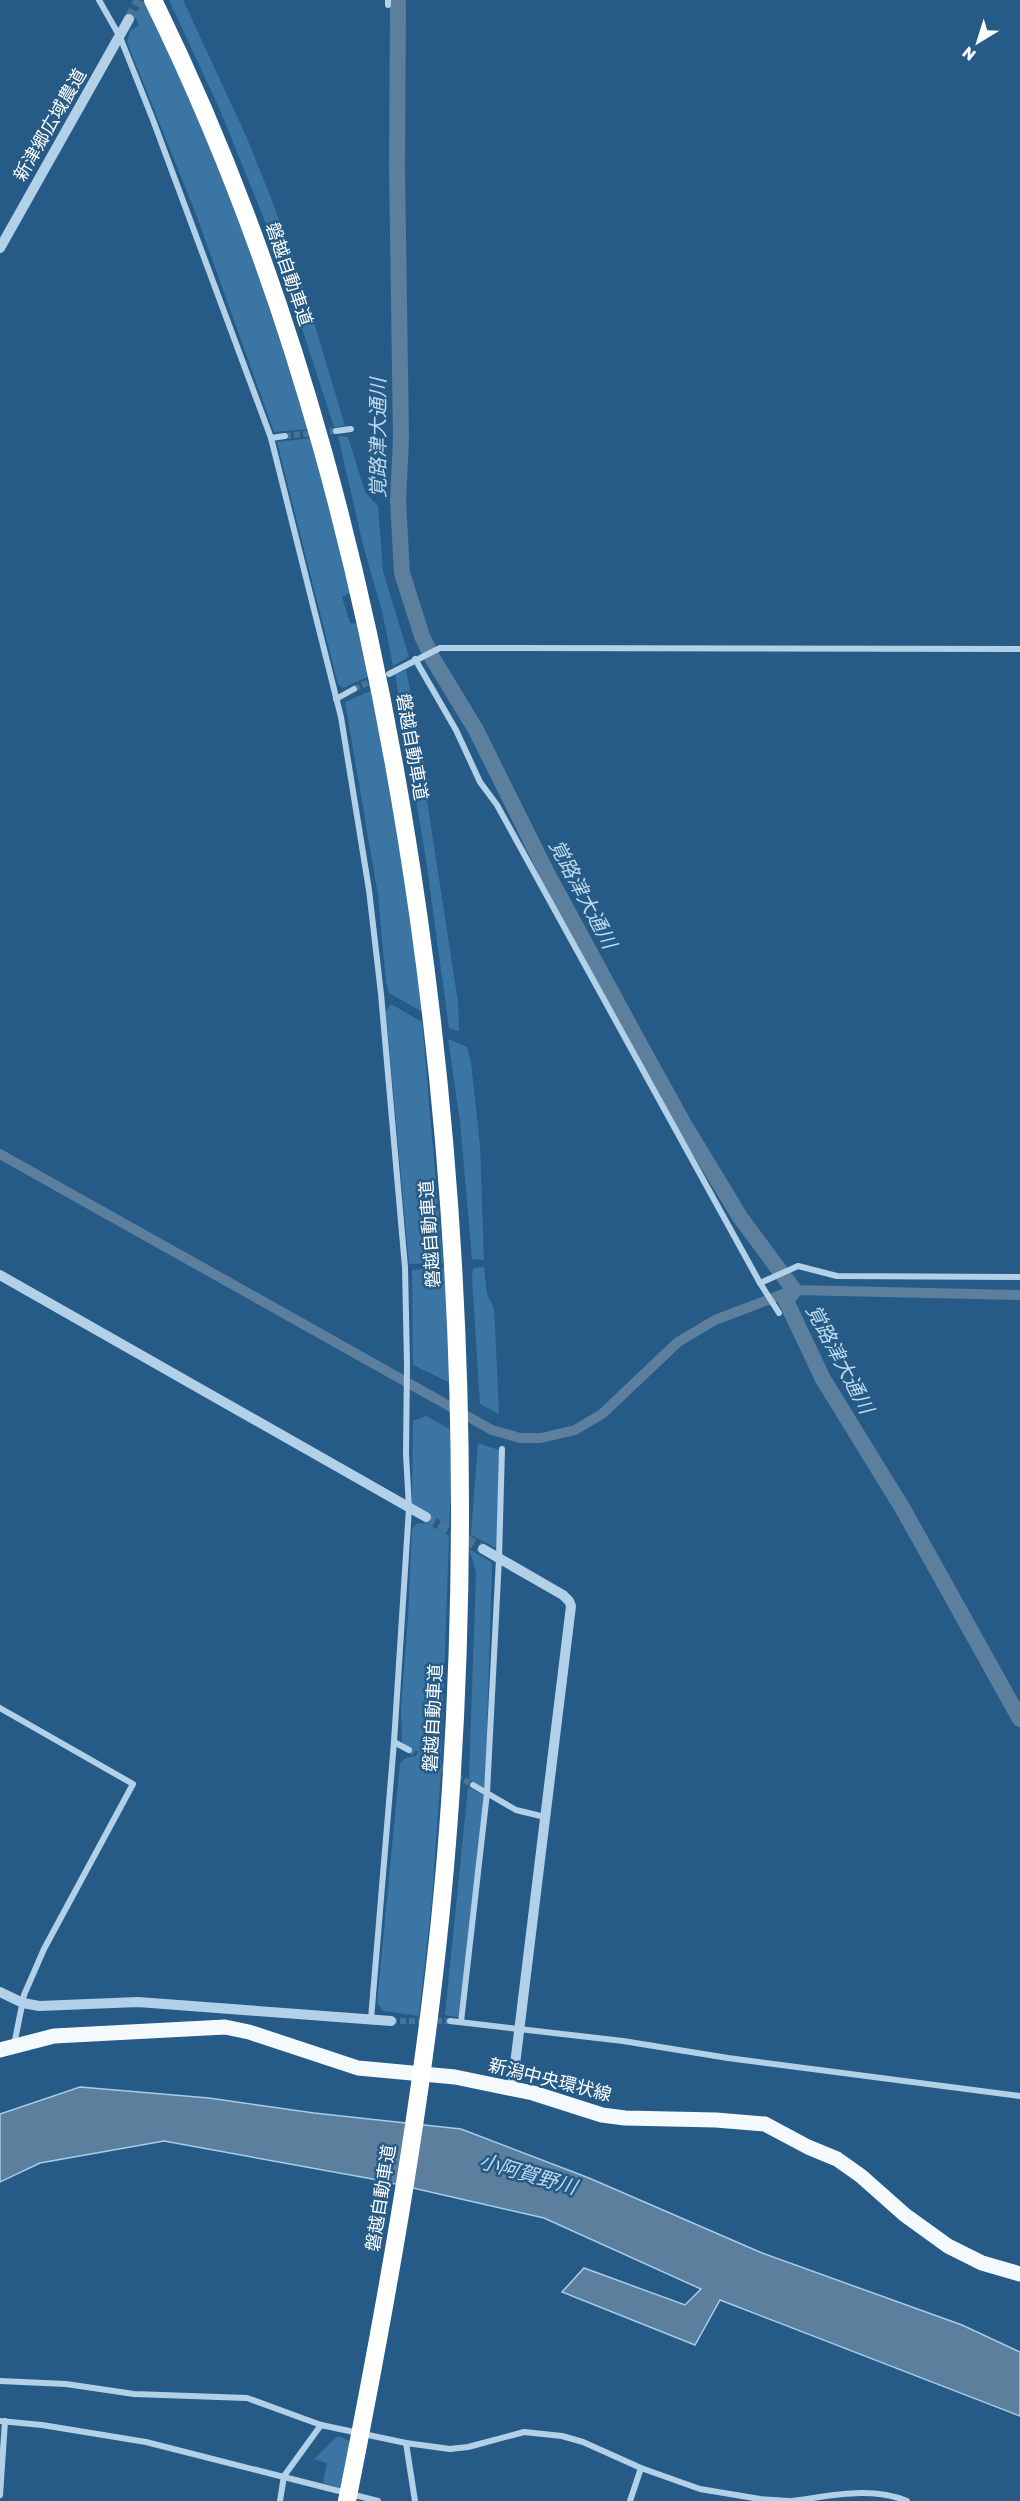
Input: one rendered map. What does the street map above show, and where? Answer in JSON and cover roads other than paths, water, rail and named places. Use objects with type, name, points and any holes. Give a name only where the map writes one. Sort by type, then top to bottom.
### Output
[{"type":"highway","name":"磐越自動車道","points":[[153,0],[211,128],[283,316],[337,497],[377,670],[399,790],[432,1017],[448,1189],[459,1436],[458,1628],[450,1801],[436,1955],[423,2060],[381,2324],[347,2501]]},
{"type":"main road","name":"新潟中央環状線","points":[[7,2048],[54,2036],[225,2027],[249,2032],[358,2068],[455,2078],[533,2092],[603,2115],[765,2124],[808,2147],[837,2159],[861,2176],[905,2215],[948,2246],[982,2263],[1020,2274]]},
{"type":"street","points":[[99,0],[120,37],[271,438],[336,699],[369,890],[381,994],[405,1267],[406,1454],[409,1508],[394,1742],[371,2019]]},
{"type":"street","name":"新津郷広域農道","points":[[0,248],[129,19]]},
{"type":"street","points":[[336,431],[351,429]]},
{"type":"street","points":[[271,438],[285,436]]},
{"type":"street","points":[[389,674],[437,649],[1020,650]]},
{"type":"street","points":[[418,658],[480,782],[508,825],[760,1283],[779,1313]]},
{"type":"street","points":[[336,699],[354,689]]},
{"type":"street","points":[[760,1283],[798,1266],[837,1276],[1020,1277]]},
{"type":"street","points":[[0,1275],[426,1517]]},
{"type":"street","points":[[461,2022],[487,1793],[502,1449]]},
{"type":"street","points":[[483,1549],[563,1595],[571,1606],[512,2090]]},
{"type":"street","points":[[0,1707],[133,1784],[44,1949],[24,1995],[7,2048]]},
{"type":"street","points":[[394,1742],[409,1750]]},
{"type":"street","points":[[473,1785],[516,1810],[545,1817]]},
{"type":"street","points":[[0,1992],[23,2003],[39,2006],[138,2002],[391,2021]]},
{"type":"street","points":[[450,2021],[623,2041],[728,2058],[1020,2096]]},
{"type":"street","points":[[0,2381],[66,2384],[134,2394],[247,2398],[321,2425],[406,2443],[450,2449],[468,2447],[524,2432],[562,2436],[583,2442],[641,2468],[700,2489],[760,2499],[791,2501],[857,2492],[889,2495],[908,2501]]},
{"type":"street","points":[[0,2495],[3,2421],[146,2442],[378,2501]]},
{"type":"street","points":[[280,2501],[284,2476],[321,2425]]},
{"type":"street","points":[[406,2443],[415,2501]]},
{"type":"street","points":[[630,2501],[641,2468]]},
{"type":"water","name":"小阿賀野川","points":[[80,2087],[209,2098],[314,2113],[461,2129],[589,2178],[762,2253],[962,2325],[1020,2352],[1020,2416],[720,2300],[695,2345],[562,2292],[584,2268],[685,2305],[701,2289],[544,2218],[378,2180],[164,2141],[40,2163],[0,2182],[0,2114]]},
{"type":"waterway","name":"覚路津大通川","points":[[398,0],[397,167],[401,439],[398,501],[402,573],[422,636],[433,659],[476,730],[547,873],[685,1126],[740,1217],[794,1290],[786,1301],[823,1379],[903,1509],[1020,1719]]},
{"type":"waterway","points":[[0,1154],[492,1430],[520,1438],[541,1438],[575,1430],[602,1414],[678,1342],[715,1320],[794,1290],[1020,1295]]},
{"type":"tunnel","points":[[129,19],[139,0]]},
{"type":"tunnel","points":[[285,436],[336,431]]},
{"type":"tunnel","points":[[354,689],[374,680]]},
{"type":"tunnel","points":[[426,1517],[483,1549]]},
{"type":"tunnel","points":[[409,1750],[473,1785]]},
{"type":"tunnel","points":[[391,2021],[450,2021]]}]
